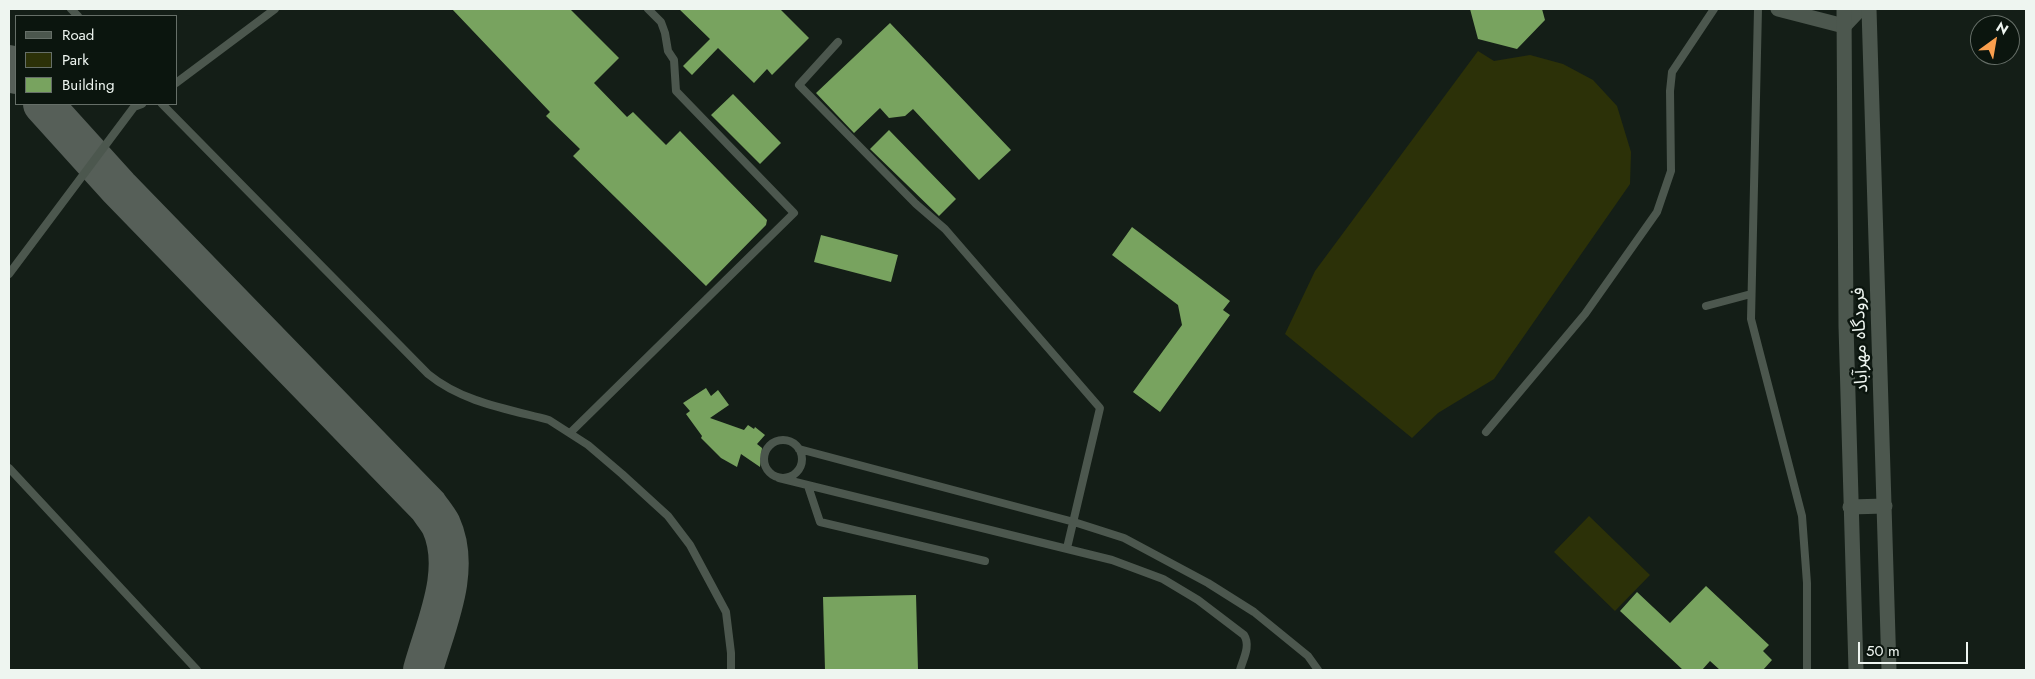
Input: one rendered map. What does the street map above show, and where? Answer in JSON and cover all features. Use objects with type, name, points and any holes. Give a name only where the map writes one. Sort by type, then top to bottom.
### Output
[{"type":"main road","points":[[1778,9],[1844,26],[1860,9]]},
{"type":"main road","name":"فرودگاه مهرآباد","points":[[1844,9],[1846,326],[1856,670]]},
{"type":"main road","name":"فرودگاه مهرآباد","points":[[1869,9],[1889,670]]},
{"type":"main road","points":[[1850,507],[1885,506]]},
{"type":"lane","points":[[178,82],[275,9]]},
{"type":"lane","points":[[570,433],[794,213],[676,91],[674,60],[668,51],[666,33],[661,22],[648,9]]},
{"type":"lane","points":[[1486,432],[1585,314],[1657,212],[1672,171],[1670,91],[1672,72],[1714,9]]},
{"type":"lane","points":[[1758,9],[1751,319],[1802,516],[1807,584],[1807,670]]},
{"type":"lane","points":[[838,42],[799,85],[916,204],[945,229],[1100,408],[1067,548]]},
{"type":"lane","points":[[9,274],[134,108],[140,105]]},
{"type":"lane","points":[[163,105],[444,388],[462,396],[549,420],[588,444],[668,516],[690,545],[726,612],[732,653],[730,670]]},
{"type":"lane","points":[[1706,306],[1751,294]]},
{"type":"lane","points":[[1240,670],[1247,647],[1247,640],[1244,635],[1198,600],[1162,580],[1121,563],[1067,548],[779,478],[767,469],[764,462],[767,448],[780,440],[794,444],[799,449],[1074,522],[1124,538],[1208,583],[1254,612],[1308,656],[1318,670]]},
{"type":"lane","points":[[779,478],[786,478],[798,470],[802,463],[799,449]]},
{"type":"lane","points":[[9,468],[197,670]]},
{"type":"lane","points":[[808,486],[820,522],[985,561]]},
{"type":"green space","points":[[1478,51],[1494,61],[1530,55],[1563,64],[1593,80],[1617,106],[1631,152],[1630,184],[1494,379],[1438,413],[1412,438],[1285,334],[1315,271]]},
{"type":"green space","points":[[1589,516],[1650,575],[1615,611],[1554,552]]},
{"type":"building","points":[[452,9],[570,9],[619,58],[594,83],[627,117],[633,112],[666,145],[680,131],[767,220],[766,225],[706,286],[573,156],[580,149],[546,116],[550,112]]},
{"type":"building","points":[[679,9],[780,9],[809,38],[772,75],[767,69],[754,83],[718,48],[692,75],[683,66],[710,39]]},
{"type":"building","points":[[1470,9],[1542,9],[1545,20],[1517,49],[1478,39]]},
{"type":"building","points":[[890,23],[1011,150],[979,180],[913,109],[905,116],[889,118],[880,108],[854,133],[816,93]]},
{"type":"building","points":[[733,94],[781,143],[760,164],[711,115]]},
{"type":"building","points":[[889,130],[956,199],[939,216],[870,149]]},
{"type":"building","points":[[1132,227],[1230,301],[1223,310],[1230,315],[1160,412],[1133,392],[1182,325],[1178,305],[1112,255]]},
{"type":"building","points":[[821,235],[898,255],[891,282],[814,262]]},
{"type":"building","points":[[706,388],[711,396],[718,390],[729,405],[710,418],[744,430],[748,425],[754,429],[755,427],[765,435],[757,444],[762,448],[760,467],[741,454],[737,467],[721,458],[701,438],[702,436],[686,414],[690,411],[683,403]]},
{"type":"building","points":[[1706,586],[1769,645],[1763,651],[1772,660],[1763,670],[1720,670],[1710,661],[1702,670],[1683,670],[1620,611],[1637,592],[1670,623]]},
{"type":"building","points":[[916,595],[918,670],[825,670],[823,597]]},
{"type":"taxiway","points":[[9,65],[15,73]]},
{"type":"taxiway","points":[[44,105],[119,188],[428,506],[438,520],[447,543],[448,579],[440,617],[423,670]]}]
